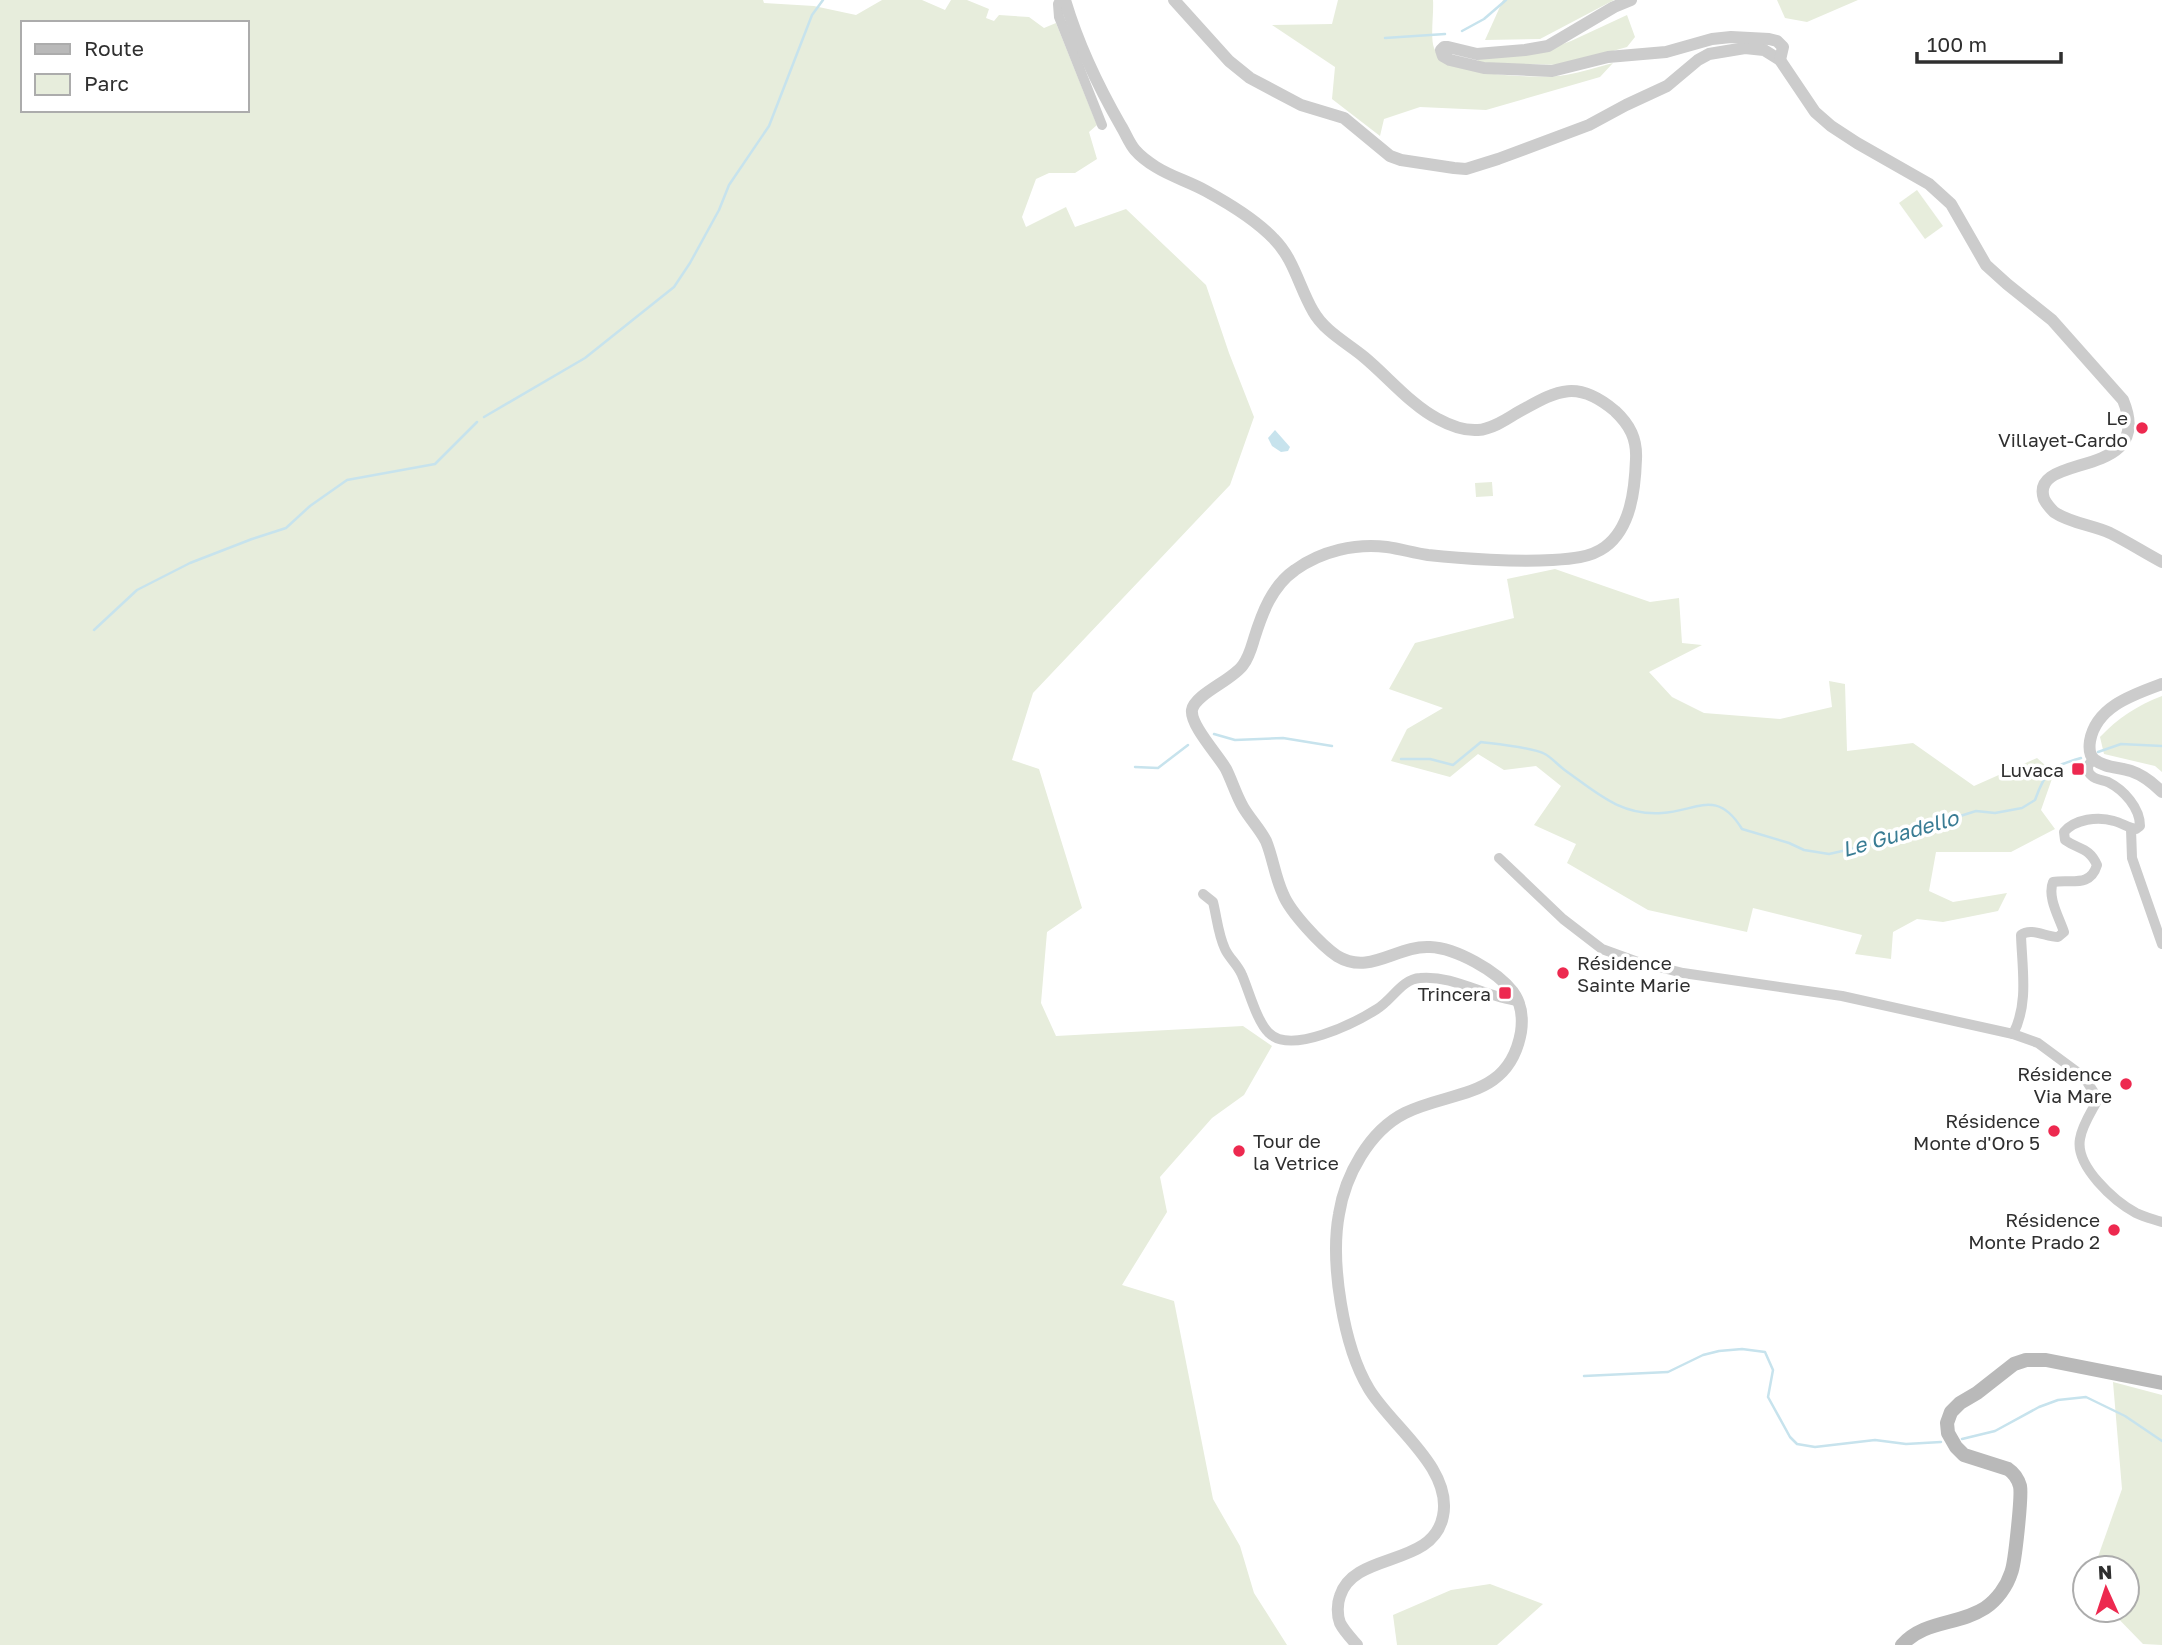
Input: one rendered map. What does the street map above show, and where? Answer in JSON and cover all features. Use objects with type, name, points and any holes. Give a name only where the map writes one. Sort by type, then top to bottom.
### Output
[{"type":"main road","points":[[1902,1645],[1919,1631],[1973,1614],[1986,1607],[2001,1593],[2012,1572],[2020,1487],[2014,1473],[2008,1469],[1964,1455],[1956,1447],[1948,1433],[1947,1423],[1951,1412],[2014,1364],[2026,1360],[2046,1360],[2162,1382]]},
{"type":"street","points":[[1102,125],[1059,17],[1058,4],[1063,0],[1102,94],[1135,150],[1157,168],[1208,192],[1264,229],[1282,246],[1313,313],[1432,417],[1458,428],[1482,430],[1549,395],[1578,391],[1595,396],[1623,418],[1633,433],[1637,452],[1628,515],[1610,544],[1597,553],[1552,560],[1513,560],[1430,555],[1380,546],[1353,547],[1321,555],[1292,572],[1274,591],[1240,671],[1199,699],[1192,709],[1192,716],[1199,731],[1223,764],[1239,802],[1265,841],[1283,895],[1295,915],[1335,955],[1351,962],[1372,964],[1415,947],[1437,947],[1460,954],[1480,965],[1513,993],[1518,1001],[1522,1019],[1521,1035],[1513,1058],[1500,1074],[1479,1089],[1405,1113],[1384,1127],[1364,1151],[1341,1202],[1335,1245],[1339,1284],[1352,1350],[1368,1387],[1436,1472],[1443,1492],[1444,1512],[1440,1526],[1427,1543],[1414,1551],[1357,1573],[1342,1587],[1337,1604],[1339,1621],[1357,1645]]},
{"type":"street","points":[[1174,0],[1229,61],[1250,78],[1301,105],[1344,118],[1390,156],[1454,168],[1466,169],[1498,159],[1589,125],[1667,86],[1709,54],[1745,48],[1764,50],[1780,60],[1815,112],[1857,143],[1929,184],[1951,204],[1986,265],[2052,320],[2123,400],[2131,428],[2127,439],[2111,455],[2057,473],[2049,479],[2043,490],[2044,500],[2053,511],[2108,532],[2162,562]]},
{"type":"street","points":[[1631,0],[1548,46],[1477,54],[1448,47],[1441,50],[1443,56],[1450,60],[1484,68],[1552,71],[1608,57],[1666,52],[1712,39],[1769,38],[1783,47],[1780,60]]},
{"type":"street","points":[[2162,684],[2105,711],[2092,729],[2088,748],[2093,759],[2105,766],[2132,771],[2147,778],[2162,792]]},
{"type":"street","points":[[2013,1034],[2018,1025],[2023,999],[2021,935],[2029,931],[2058,937],[2064,932],[2051,896],[2053,882],[2070,883],[2086,879],[2094,874],[2097,865],[2086,850],[2065,840],[2064,832],[2078,822],[2102,818],[2131,829],[2140,826],[2140,817],[2127,796],[2109,782],[2089,774],[2088,766],[2093,759]]},
{"type":"street","points":[[2131,829],[2132,858],[2162,944]]},
{"type":"street","points":[[1499,858],[1563,919],[1602,949],[1635,961],[1683,973],[1842,996],[2013,1034],[2038,1043],[2084,1077],[2098,1099],[2080,1136],[2079,1152],[2091,1173],[2126,1207],[2139,1215],[2162,1222]]},
{"type":"street","points":[[1203,894],[1213,902],[1219,936],[1226,952],[1240,970],[1258,1014],[1268,1032],[1279,1040],[1292,1042],[1336,1030],[1387,1003],[1406,982],[1418,978],[1446,980],[1503,999],[1518,1001]]},
{"type":"green space","points":[[0,0],[763,0],[764,3],[814,6],[856,15],[882,0],[922,0],[945,10],[951,0],[967,0],[989,9],[986,18],[994,21],[999,15],[1029,17],[1044,28],[1056,23],[1097,125],[1089,132],[1097,159],[1075,173],[1049,173],[1036,179],[1022,217],[1026,227],[1066,207],[1075,227],[1126,209],[1206,285],[1254,417],[1230,485],[1033,693],[1012,760],[1039,769],[1082,908],[1047,932],[1041,1003],[1056,1036],[1243,1026],[1272,1046],[1244,1095],[1212,1118],[1160,1177],[1167,1212],[1122,1285],[1174,1301],[1213,1499],[1240,1546],[1254,1593],[1287,1645],[0,1645]]},
{"type":"green space","points":[[1338,0],[1433,0],[1434,48],[1441,58],[1473,70],[1515,76],[1553,76],[1613,63],[1600,77],[1486,110],[1420,107],[1384,119],[1380,136],[1332,99],[1335,67],[1272,25],[1332,24]]},
{"type":"green space","points":[[1503,0],[1614,0],[1540,39],[1485,40]]},
{"type":"green space","points":[[1777,0],[1858,0],[1807,22],[1785,18]]},
{"type":"green space","points":[[1627,15],[1635,37],[1627,47],[1563,65],[1477,63],[1478,59],[1539,53]]},
{"type":"green space","points":[[1917,190],[1943,226],[1925,239],[1899,203]]},
{"type":"green space","points":[[1492,482],[1493,496],[1476,497],[1475,483]]},
{"type":"green space","points":[[1555,569],[1650,602],[1679,598],[1682,643],[1702,645],[1649,672],[1672,697],[1704,713],[1780,719],[1832,707],[1829,681],[1845,684],[1847,751],[1913,743],[1974,786],[2037,758],[2054,773],[2041,810],[2055,829],[2011,852],[1936,852],[1929,891],[1953,902],[2007,893],[1998,911],[1943,922],[1917,919],[1893,932],[1891,959],[1855,954],[1862,935],[1753,908],[1747,932],[1648,910],[1567,863],[1576,844],[1534,825],[1561,786],[1536,766],[1504,770],[1478,754],[1450,777],[1391,761],[1407,729],[1443,708],[1389,689],[1415,643],[1514,618],[1507,579]]},
{"type":"green space","points":[[2162,696],[2162,772],[2155,766],[2104,754],[2100,737],[2107,730],[2129,713]]},
{"type":"green space","points":[[2113,1382],[2162,1395],[2162,1645],[2143,1644],[2124,1624],[2141,1624],[2141,1554],[2099,1554],[2122,1489]]},
{"type":"green space","points":[[1490,1584],[1543,1604],[1497,1645],[1397,1645],[1393,1615],[1451,1590]]},
{"type":"water","points":[[1275,430],[1290,447],[1288,451],[1281,452],[1272,446],[1268,438]]},
{"type":"waterway","points":[[484,417],[585,358],[674,287],[719,210],[729,185],[769,126],[812,15],[823,0]]},
{"type":"waterway","points":[[1462,31],[1484,19],[1506,0]]},
{"type":"waterway","points":[[1385,38],[1445,34]]},
{"type":"waterway","points":[[94,630],[137,590],[190,563],[286,528],[310,506],[347,480],[435,464],[477,422]]},
{"type":"waterway","name":"Le Guadello","points":[[1214,734],[1235,740],[1283,738],[1332,746]]},
{"type":"waterway","name":"Le Guadello","points":[[1401,759],[1430,759],[1453,765],[1481,742],[1531,749],[1545,754],[1588,787],[1622,807],[1647,813],[1662,813],[1715,805],[1733,816],[1742,829],[1804,850],[1829,854],[1869,845],[1976,811],[1995,813],[2022,808],[2035,800],[2046,775],[2056,767],[2081,758]]},
{"type":"waterway","name":"Le Guadello","points":[[2098,752],[2121,744],[2162,746]]},
{"type":"waterway","name":"Le Guadello","points":[[1135,767],[1158,768],[1188,745]]},
{"type":"waterway","points":[[1584,1376],[1668,1372],[1703,1355],[1719,1351],[1742,1349],[1765,1352],[1773,1370],[1768,1397],[1790,1437],[1797,1444],[1815,1447],[1875,1440],[1906,1444],[1941,1442]]},
{"type":"waterway","points":[[1962,1439],[1995,1431],[2039,1407],[2058,1400],[2086,1397],[2125,1416],[2162,1441]]},
{"type":"place","name":"Le Villayet-Cardo","points":[[2142,428]]},
{"type":"place","name":"Luvaca","points":[[2078,769]]},
{"type":"place","name":"Résidence Sainte Marie","points":[[1563,973]]},
{"type":"place","name":"Trincera","points":[[1505,993]]},
{"type":"place","name":"Résidence Via Mare","points":[[2126,1084]]},
{"type":"place","name":"Résidence Monte d'Oro 5","points":[[2054,1131]]},
{"type":"place","name":"Tour de la Vetrice","points":[[1239,1151]]},
{"type":"place","name":"Résidence Monte Prado 2","points":[[2114,1230]]}]
